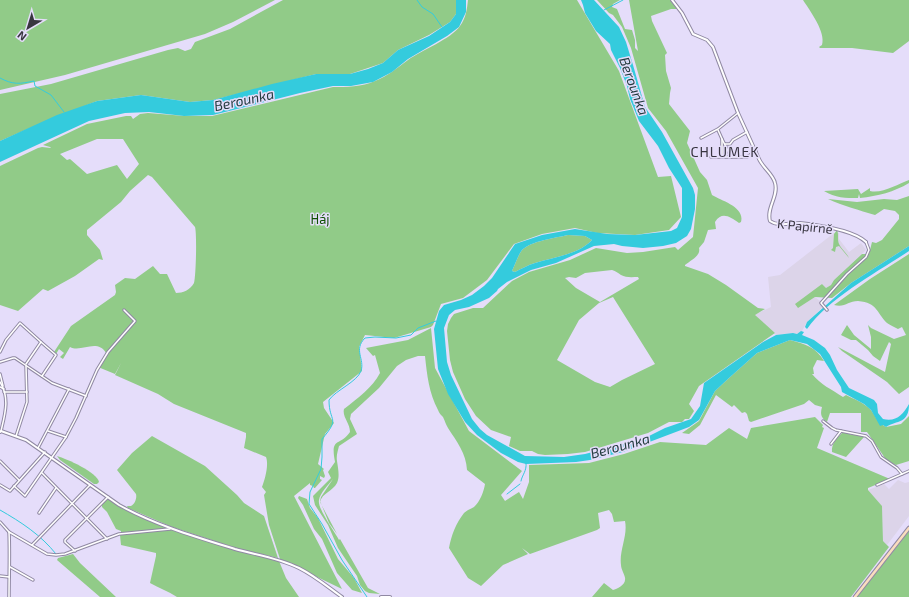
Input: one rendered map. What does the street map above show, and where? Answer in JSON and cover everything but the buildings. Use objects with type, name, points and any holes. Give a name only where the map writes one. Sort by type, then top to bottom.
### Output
[{"type":"main road","points":[[855,597],[909,528]]},
{"type":"street","name":"K Papírně","points":[[672,0],[682,13],[693,34],[707,40],[711,44],[738,113],[762,165],[774,178],[776,191],[769,217],[771,222],[776,224],[799,223],[840,230],[863,239],[866,242]]},
{"type":"street","points":[[701,138],[718,129],[738,113]]},
{"type":"street","points":[[718,129],[731,157]]},
{"type":"street","points":[[725,144],[730,144],[733,140],[747,132]]},
{"type":"street","points":[[722,138],[722,157]]},
{"type":"street","points":[[711,157],[747,157],[756,151]]},
{"type":"street","points":[[827,310],[821,303],[843,278],[866,257],[869,250],[866,242]]},
{"type":"street","points":[[14,486],[25,496],[66,437],[97,370],[108,352],[135,321],[124,310]]},
{"type":"street","points":[[0,352],[6,340],[20,323],[56,355],[42,376]]},
{"type":"street","points":[[16,436],[28,402],[26,365],[41,342]]},
{"type":"street","points":[[0,362],[13,358],[52,383],[86,396]]},
{"type":"street","points":[[0,374],[6,400],[6,412],[0,431],[26,440],[90,485],[129,510],[171,528],[236,549],[279,560],[311,574],[342,597]]},
{"type":"street","points":[[0,382],[4,388]]},
{"type":"street","points":[[0,387],[4,388]]},
{"type":"street","points":[[38,448],[69,389]]},
{"type":"street","points":[[4,392],[27,392]]},
{"type":"street","points":[[823,421],[832,428],[860,434],[870,438],[881,458],[897,468],[902,474]]},
{"type":"street","points":[[48,431],[66,437]]},
{"type":"street","points":[[832,444],[842,431]]},
{"type":"street","points":[[0,485],[10,491],[45,452]]},
{"type":"street","points":[[0,461],[19,480]]},
{"type":"street","points":[[877,485],[909,471]]},
{"type":"street","points":[[42,473],[107,539]]},
{"type":"street","points":[[32,545],[90,485]]},
{"type":"street","points":[[39,513],[56,488]]},
{"type":"street","points":[[75,551],[65,542],[65,540],[108,497]]},
{"type":"street","points":[[0,522],[9,532],[47,554],[56,555],[75,551],[120,534],[171,528]]},
{"type":"street","points":[[8,597],[10,555],[9,532]]},
{"type":"street","points":[[9,566],[33,580]]},
{"type":"street","points":[[0,576],[9,577]]},
{"type":"street","points":[[381,597],[390,597]]},
{"type":"shaded area","points":[[834,233],[839,233],[839,239],[849,252],[861,243],[866,250],[834,280],[831,285],[826,288],[822,284],[798,308],[815,297],[825,305],[807,322],[802,331],[797,334],[776,335],[754,315],[771,307],[768,277],[780,275]]},
{"type":"shaded area","points":[[898,480],[905,483],[909,482],[909,516],[887,545],[883,541],[882,506],[868,490],[884,484],[889,489]]},
{"type":"green space","points":[[0,0],[275,0],[233,22],[205,34],[65,75],[0,90]]},
{"type":"green space","points":[[283,0],[456,0],[456,14],[450,22],[429,35],[398,50],[383,63],[350,74],[316,74],[213,100],[190,102],[141,95],[97,101],[0,141],[0,94],[51,84],[168,50],[178,48],[185,51],[191,49],[195,42],[230,29]]},
{"type":"green space","name":"Háj","points":[[468,0],[577,0],[619,71],[658,177],[671,176],[681,217],[669,230],[635,235],[597,233],[575,228],[542,234],[514,244],[487,280],[463,298],[441,304],[431,327],[394,338],[365,335],[359,347],[362,371],[323,402],[324,408],[334,423],[325,434],[318,464],[324,469],[325,476],[324,478],[320,476],[320,479],[322,480],[315,488],[310,485],[310,483],[294,496],[342,589],[280,559],[269,525],[264,495],[266,492],[262,487],[267,468],[267,460],[266,457],[244,448],[246,433],[174,404],[158,394],[115,375],[121,363],[115,374],[98,367],[106,353],[98,347],[70,347],[63,359],[60,357],[64,353],[59,349],[56,354],[54,352],[71,326],[115,295],[115,285],[125,278],[135,279],[153,266],[160,274],[167,274],[176,293],[184,292],[190,288],[194,283],[195,272],[195,227],[152,177],[148,175],[130,191],[121,202],[87,230],[87,235],[100,250],[103,260],[99,259],[75,276],[48,291],[43,289],[18,311],[0,305],[0,166],[38,148],[51,148],[43,145],[87,124],[126,116],[131,116],[133,119],[140,114],[148,113],[185,116],[212,116],[333,87],[354,86],[370,83],[380,79],[414,56],[456,31],[464,20]],"holes":[[[97,139],[123,139],[139,164],[127,179],[117,165],[87,174],[70,159],[67,160],[60,154]]]},
{"type":"green space","points":[[597,0],[620,0],[613,4],[612,7],[617,9],[625,29],[632,30],[635,40],[635,48],[638,51],[629,0],[670,0],[677,9],[671,9],[651,16],[667,53],[665,55],[666,71],[671,88],[669,104],[690,131],[687,143],[700,172],[707,180],[712,195],[736,208],[740,212],[741,217],[741,222],[739,223],[726,216],[720,217],[715,222],[716,229],[708,230],[704,242],[699,248],[695,258],[685,266],[708,274],[758,308],[765,309],[755,315],[775,333],[699,386],[689,404],[694,411],[689,419],[685,419],[682,422],[669,422],[648,433],[585,452],[545,455],[532,451],[520,451],[509,446],[511,437],[491,430],[476,416],[465,399],[453,372],[450,360],[447,331],[448,324],[454,314],[473,308],[483,308],[512,281],[529,272],[570,260],[596,248],[627,253],[675,247],[678,250],[693,237],[698,188],[666,131],[648,108],[631,48],[622,27],[613,15],[609,13]],"holes":[[[612,270],[623,276],[638,277],[639,279],[600,302],[576,288],[565,278],[576,278],[585,273]],[[613,297],[655,364],[610,387],[595,382],[557,360],[579,320],[599,303]]]},
{"type":"green space","points":[[803,0],[909,0],[909,41],[893,53],[852,48],[820,48],[819,47],[822,45],[823,40],[820,28]]},
{"type":"green space","points":[[909,180],[909,183],[898,189],[879,195],[860,198],[859,194],[858,198],[849,198],[832,195],[824,191],[858,189],[861,194],[870,188],[870,191],[880,191]]},
{"type":"green space","points":[[909,196],[909,246],[851,283],[832,298],[815,297],[798,308],[795,304],[822,284],[826,288],[831,285],[834,280],[862,254],[869,254],[872,242],[876,243],[882,240],[899,219],[899,215],[895,211],[884,209],[875,215],[828,199],[857,202],[884,199],[897,200]]},
{"type":"green space","points":[[837,230],[839,244],[849,258],[839,246],[836,247],[835,252],[831,250],[833,248],[834,234]]},
{"type":"green space","points":[[568,235],[585,236],[592,240],[580,249],[573,252],[532,264],[515,272],[512,271],[522,250],[526,247],[544,240]]},
{"type":"green space","points":[[909,254],[909,387],[899,394],[887,382],[838,347],[885,372],[891,344],[889,342],[880,361],[856,340],[851,340],[841,335],[847,325],[854,335],[871,349],[871,337],[868,325],[871,328],[894,339],[906,335],[902,327],[898,329],[887,323],[873,306],[865,302],[855,301],[841,306],[834,305],[870,279]]},
{"type":"green space","points":[[431,328],[435,368],[469,431],[522,471],[501,495],[505,501],[519,492],[523,499],[529,482],[529,465],[589,463],[624,454],[660,442],[706,445],[729,428],[747,439],[751,428],[815,417],[824,428],[817,448],[890,479],[868,488],[868,490],[882,506],[883,541],[889,547],[851,597],[592,597],[604,583],[613,590],[617,589],[625,582],[621,567],[621,554],[626,527],[625,521],[614,522],[612,514],[609,510],[598,513],[600,528],[597,530],[530,554],[522,548],[528,554],[503,565],[481,586],[468,578],[449,548],[456,525],[464,513],[474,507],[478,502],[483,493],[485,484],[467,470],[465,458],[447,427],[443,417],[438,411],[430,390],[425,356],[418,356],[406,360],[397,366],[379,388],[351,414],[350,419],[357,434],[339,446],[337,453],[338,481],[320,501],[333,479],[321,494],[319,504],[368,588],[380,594],[369,593],[360,585],[357,576],[338,548],[328,525],[315,505],[313,496],[331,478],[328,472],[335,462],[335,445],[350,432],[344,415],[344,409],[369,388],[380,373],[375,355],[373,356],[366,348],[408,340]]},
{"type":"green space","points":[[790,340],[814,349],[821,356],[824,361],[817,360],[813,368],[814,374],[812,374],[819,381],[843,397],[846,395],[866,406],[882,425],[886,427],[901,424],[909,416],[909,461],[896,465],[887,461],[867,432],[861,432],[861,413],[830,413],[827,422],[822,416],[822,407],[815,405],[809,400],[804,404],[751,422],[749,421],[745,412],[742,413],[734,405],[732,407],[716,395],[700,425],[689,434],[682,433],[699,421],[715,391],[757,353]]},
{"type":"green space","points":[[842,433],[850,433],[851,435],[853,434],[864,437],[846,457],[832,452],[833,444]]},
{"type":"green space","points":[[152,436],[205,466],[244,503],[264,516],[278,558],[236,548],[172,527],[128,508],[127,506],[131,506],[135,502],[136,494],[117,470],[132,453]]},
{"type":"green space","points":[[57,456],[87,470],[97,478],[99,482],[94,484],[60,460]]},
{"type":"green space","points":[[299,496],[307,499],[310,508],[318,518],[338,559],[354,578],[362,593],[352,590],[337,573],[322,539],[314,529],[303,505],[298,498]]},
{"type":"green space","points":[[109,499],[121,508],[171,529],[279,561],[286,578],[299,597],[177,597],[150,583],[156,553],[121,545],[120,535],[164,530],[121,534],[121,531],[116,529],[107,512],[102,507],[102,504]]},
{"type":"green space","points":[[322,505],[337,534],[329,523]]},
{"type":"green space","points":[[909,531],[909,597],[857,597]]},
{"type":"green space","points":[[73,554],[80,563],[116,597],[100,597],[57,560],[58,558]]},
{"type":"water","name":"Berounka","points":[[456,0],[466,0],[466,12],[459,27],[447,36],[408,59],[392,72],[373,82],[351,86],[333,86],[213,115],[184,116],[149,112],[125,113],[89,121],[0,162],[0,141],[57,115],[97,101],[141,95],[190,102],[213,100],[316,74],[350,74],[368,69],[383,63],[398,50],[429,36],[450,22],[456,14]]},
{"type":"water","name":"Berounka","points":[[581,0],[594,0],[619,27],[626,42],[645,107],[662,132],[693,188],[695,195],[695,209],[691,229],[687,236],[676,243],[663,246],[643,248],[614,244],[594,246],[556,263],[531,270],[507,282],[489,298],[469,307],[455,310],[449,315],[444,328],[447,362],[451,375],[472,419],[487,435],[525,456],[564,457],[585,454],[643,439],[665,428],[691,419],[700,406],[704,383],[763,342],[776,335],[797,334],[801,331],[804,332],[802,335],[814,340],[825,348],[849,388],[874,400],[877,404],[878,413],[883,419],[888,420],[899,417],[909,404],[905,418],[886,427],[883,425],[880,426],[871,410],[864,404],[842,392],[841,387],[820,354],[807,344],[790,340],[757,353],[715,391],[699,420],[689,427],[623,452],[576,462],[526,464],[518,462],[501,453],[477,435],[465,422],[448,394],[438,369],[434,329],[439,311],[444,305],[472,295],[484,286],[492,278],[515,244],[542,235],[575,229],[607,234],[635,235],[671,231],[677,228],[682,217],[682,188],[669,168],[658,146],[639,121],[610,44],[596,31],[585,13]],"holes":[[[568,235],[585,236],[592,240],[580,249],[565,255],[532,264],[515,272],[512,271],[522,250],[531,244]]]},
{"type":"water","points":[[909,246],[909,251],[854,286],[828,306],[807,329],[805,327],[807,322],[851,283]]},
{"type":"waterway","points":[[417,0],[422,7],[433,14],[442,27]]},
{"type":"waterway","points":[[604,10],[623,0]]},
{"type":"waterway","points":[[0,78],[9,82],[17,83],[34,81],[35,86],[51,95],[64,112]]},
{"type":"waterway","points":[[367,597],[342,560],[309,504],[310,492],[321,469],[322,439],[333,423],[329,400],[359,375],[362,367],[360,347],[365,338],[396,338],[411,335],[418,328],[436,321]]},
{"type":"waterway","points":[[521,481],[526,468],[526,463]]},
{"type":"waterway","points":[[507,494],[520,484]]},
{"type":"waterway","points":[[0,510],[30,529],[56,554]]},
{"type":"district","name":"CHLUMEK","points":[[725,152]]}]
